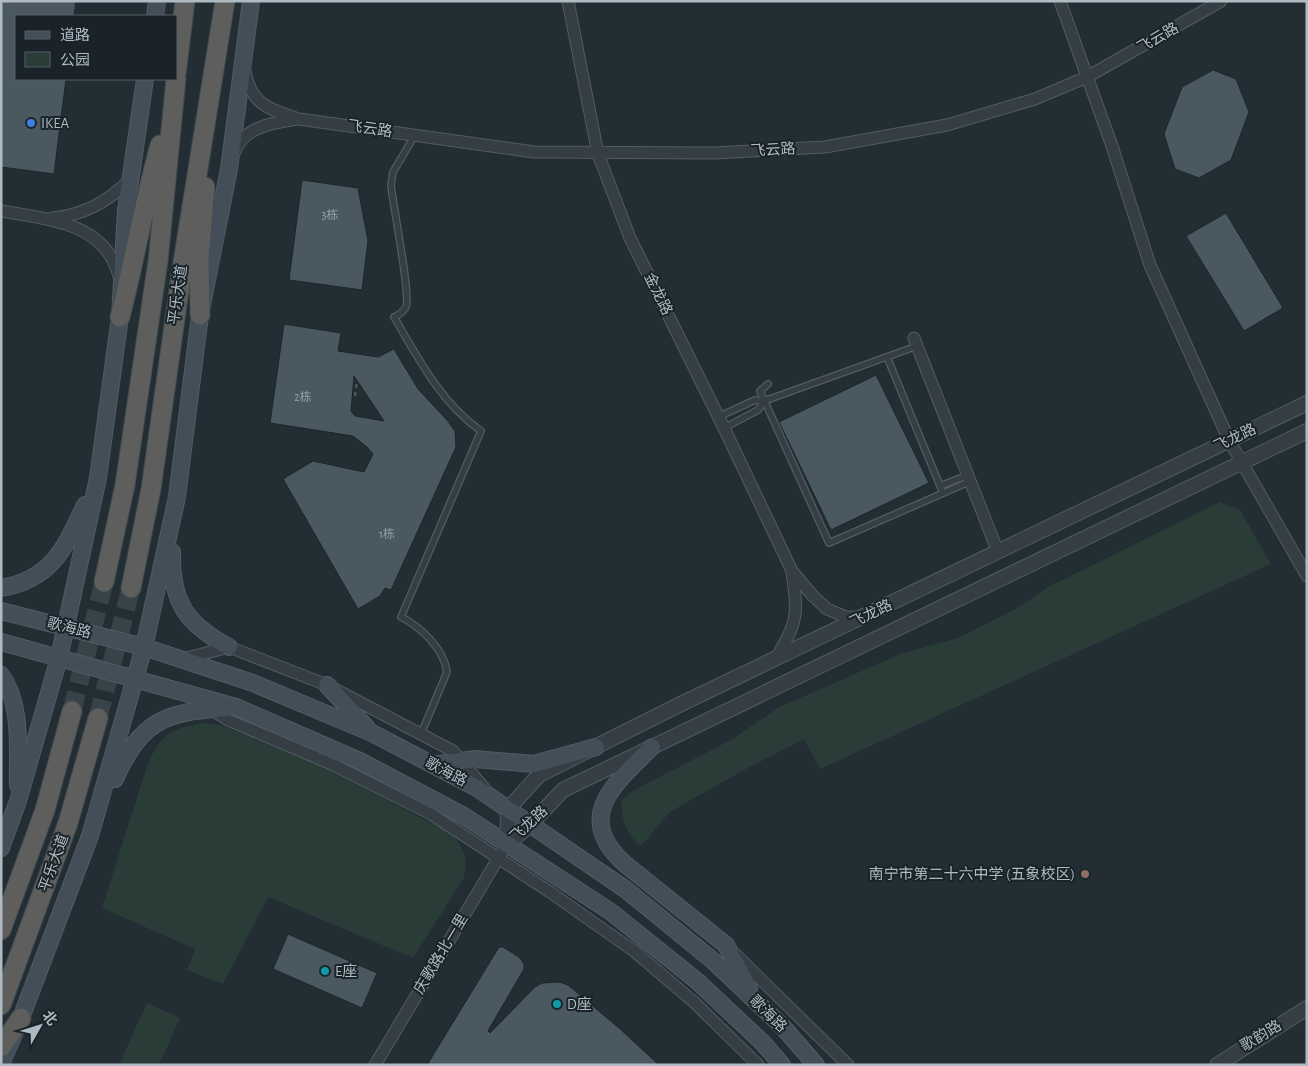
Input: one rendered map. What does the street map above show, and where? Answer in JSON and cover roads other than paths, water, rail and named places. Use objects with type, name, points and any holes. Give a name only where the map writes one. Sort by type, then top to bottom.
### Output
[{"type":"highway","name":"平乐大道","points":[[178,58],[184,1]]},
{"type":"highway","name":"平乐大道","points":[[131,588],[151,488],[225,1]]},
{"type":"highway","name":"平乐大道","points":[[104,582],[125,485],[156,271],[175,82]]},
{"type":"highway","points":[[120,317],[131,274],[145,198],[175,82]]},
{"type":"highway","points":[[200,315],[199,258],[206,197],[203,136]]},
{"type":"highway","name":"平乐大道","points":[[1,930],[44,810],[72,711]]},
{"type":"highway","name":"平乐大道","points":[[1,1005],[68,823],[98,718]]},
{"type":"highway","points":[[1,1047],[21,1018]]},
{"type":"main road","points":[[155,15],[157,1]]},
{"type":"main road","points":[[90,836],[144,647],[174,510],[200,315],[229,169],[251,1]]},
{"type":"main road","points":[[1,848],[18,801],[58,658],[98,478],[120,317],[126,210],[145,80]]},
{"type":"main road","points":[[1,588],[17,585],[36,576],[52,564],[64,549],[98,478]]},
{"type":"main road","points":[[174,510],[172,577],[179,599],[186,615],[198,628],[230,647]]},
{"type":"main road","name":"歌海路","points":[[1,611],[144,647],[253,683],[372,733],[433,765],[501,805],[625,889],[711,959],[782,1026],[816,1065]]},
{"type":"main road","name":"歌海路","points":[[1,642],[236,707],[360,761],[464,816],[502,851],[611,912],[697,981],[762,1043],[782,1065]]},
{"type":"main road","points":[[1,676],[16,707],[18,801]]},
{"type":"main road","points":[[327,685],[372,733]]},
{"type":"main road","points":[[1,1064],[21,1018],[90,836],[127,752],[158,721],[178,714],[236,707]]},
{"type":"main road","points":[[433,765],[475,759],[534,764],[596,747]]},
{"type":"main road","points":[[652,747],[612,788],[603,804],[601,819],[606,841],[614,854],[625,864],[726,945],[756,1002]]},
{"type":"street","name":"金龙路","points":[[568,1],[598,154],[630,238],[792,571],[827,609],[846,617],[863,617]]},
{"type":"street","points":[[1060,1],[1150,265],[1230,440],[1307,576]]},
{"type":"street","name":"飞云路","points":[[244,63],[248,85],[255,97],[267,108],[299,119],[534,152],[598,154],[714,153],[825,147],[947,124],[1035,98],[1087,77],[1221,1]]},
{"type":"street","name":"飞云路","points":[[229,169],[236,146],[247,135],[264,124],[299,119]]},
{"type":"street","points":[[48,219],[72,216],[85,212],[104,202],[130,180]]},
{"type":"street","points":[[1,211],[48,219],[87,234],[111,256],[122,284]]},
{"type":"street","points":[[915,342],[998,552]]},
{"type":"street","name":"飞龙路","points":[[502,851],[501,805],[539,775],[1307,403]]},
{"type":"street","name":"飞龙路","points":[[502,851],[563,790],[1307,431]]},
{"type":"street","name":"金龙路","points":[[775,660],[790,635],[797,614],[792,571]]},
{"type":"street","points":[[183,659],[230,647],[327,685],[453,751],[501,805]]},
{"type":"street","points":[[187,693],[228,720],[334,766],[502,851],[550,892],[634,952],[695,1003],[758,1065]]},
{"type":"street","name":"庆歌路北一里","points":[[375,1065],[502,851]]},
{"type":"street","points":[[726,945],[848,1065]]},
{"type":"street","name":"歌韵路","points":[[1217,1065],[1307,1008]]},
{"type":"lane","points":[[415,135],[393,172],[391,185],[405,278],[406,306],[401,314],[394,317],[419,360],[448,402],[463,418],[481,430],[401,617],[416,625],[446,662],[447,672],[420,734]]},
{"type":"lane","points":[[718,416],[754,400],[764,401],[886,357],[915,342]]},
{"type":"lane","points":[[886,357],[943,493]]},
{"type":"lane","points":[[768,384],[760,391],[828,543],[943,493],[969,478]]},
{"type":"lane","points":[[724,428],[758,410],[764,401]]},
{"type":"lane","points":[[940,486],[969,478]]},
{"type":"tunnel","points":[[72,711],[104,582]]},
{"type":"tunnel","points":[[98,718],[131,588]]},
{"type":"place","name":"IKEA","points":[[31,123]]},
{"type":"place","name":"南宁市第二十六中学 (五象校区)","points":[[1085,874]]},
{"type":"place","name":"E座","points":[[325,971]]},
{"type":"place","name":"D座","points":[[557,1004]]}]
